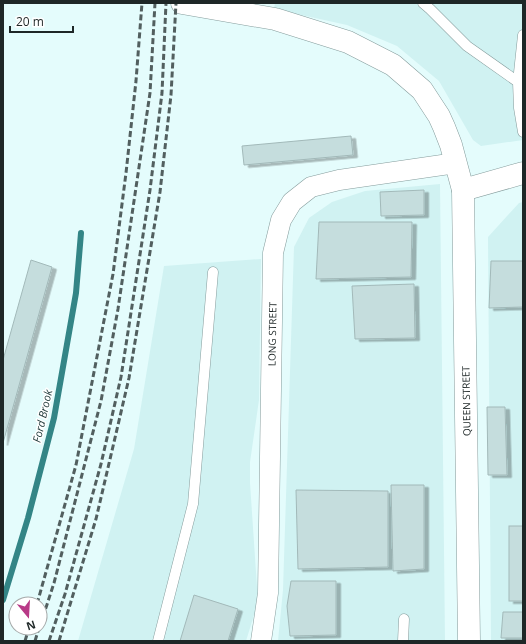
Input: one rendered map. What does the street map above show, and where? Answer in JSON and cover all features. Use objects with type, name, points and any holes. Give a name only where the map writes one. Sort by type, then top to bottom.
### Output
[{"type":"street","name":"QUEEN STREET","points":[[182,3],[275,18],[348,42],[393,65],[422,90],[444,126],[463,190],[469,641]]},
{"type":"street","name":"LONG STREET","points":[[261,641],[268,593],[273,254],[281,220],[292,202],[311,187],[339,180],[456,163]]},
{"type":"street","points":[[463,190],[523,173]]},
{"type":"lane","points":[[423,3],[467,46],[518,82]]},
{"type":"lane","points":[[523,34],[518,82],[519,108],[523,132]]},
{"type":"lane","points":[[158,641],[193,504],[212,272]]},
{"type":"lane","points":[[403,641],[404,619]]},
{"type":"shaded area","points":[[275,3],[523,3],[523,140],[481,146],[473,140],[439,81],[397,46],[347,25],[274,9]]},
{"type":"shaded area","points":[[440,184],[445,641],[278,641],[283,590],[294,247],[309,218],[332,202],[365,191]]},
{"type":"shaded area","points":[[523,202],[523,641],[491,641],[488,237],[519,203]]},
{"type":"shaded area","points":[[261,259],[259,400],[250,462],[258,602],[246,641],[78,641],[134,449],[164,266]]},
{"type":"building","points":[[351,136],[353,155],[244,165],[242,146]]},
{"type":"building","points":[[424,190],[424,215],[381,216],[380,192]]},
{"type":"building","points":[[319,222],[412,222],[411,277],[316,279]]},
{"type":"building","points":[[31,260],[52,267],[3,443],[3,360]]},
{"type":"building","points":[[491,261],[523,261],[523,307],[489,308]]},
{"type":"building","points":[[414,284],[415,338],[355,339],[352,286]]},
{"type":"building","points":[[487,407],[505,407],[507,475],[488,475]]},
{"type":"building","points":[[391,485],[424,485],[424,569],[393,571]]},
{"type":"building","points":[[296,490],[388,491],[388,567],[298,569]]},
{"type":"building","points":[[509,526],[523,526],[523,601],[509,601]]},
{"type":"building","points":[[291,581],[336,581],[336,635],[290,636],[287,606]]},
{"type":"building","points":[[194,595],[238,609],[228,641],[180,641]]},
{"type":"building","points":[[503,612],[523,612],[523,638],[501,638]]},
{"type":"waterway","name":"Ford Brook","points":[[3,600],[28,518],[54,418],[76,293],[81,233]]},
{"type":"railway","points":[[39,596],[76,465],[113,274],[136,81],[142,3]]},
{"type":"railway","points":[[48,601],[101,401],[118,309],[150,93],[155,3]]},
{"type":"railway","points":[[49,641],[65,594],[101,464],[121,377],[150,190],[162,93],[166,3]]},
{"type":"railway","points":[[59,641],[96,519],[129,378],[160,192],[171,95],[176,3]]},
{"type":"railway","points":[[25,641],[27,636]]},
{"type":"railway","points":[[35,641],[37,636]]}]
